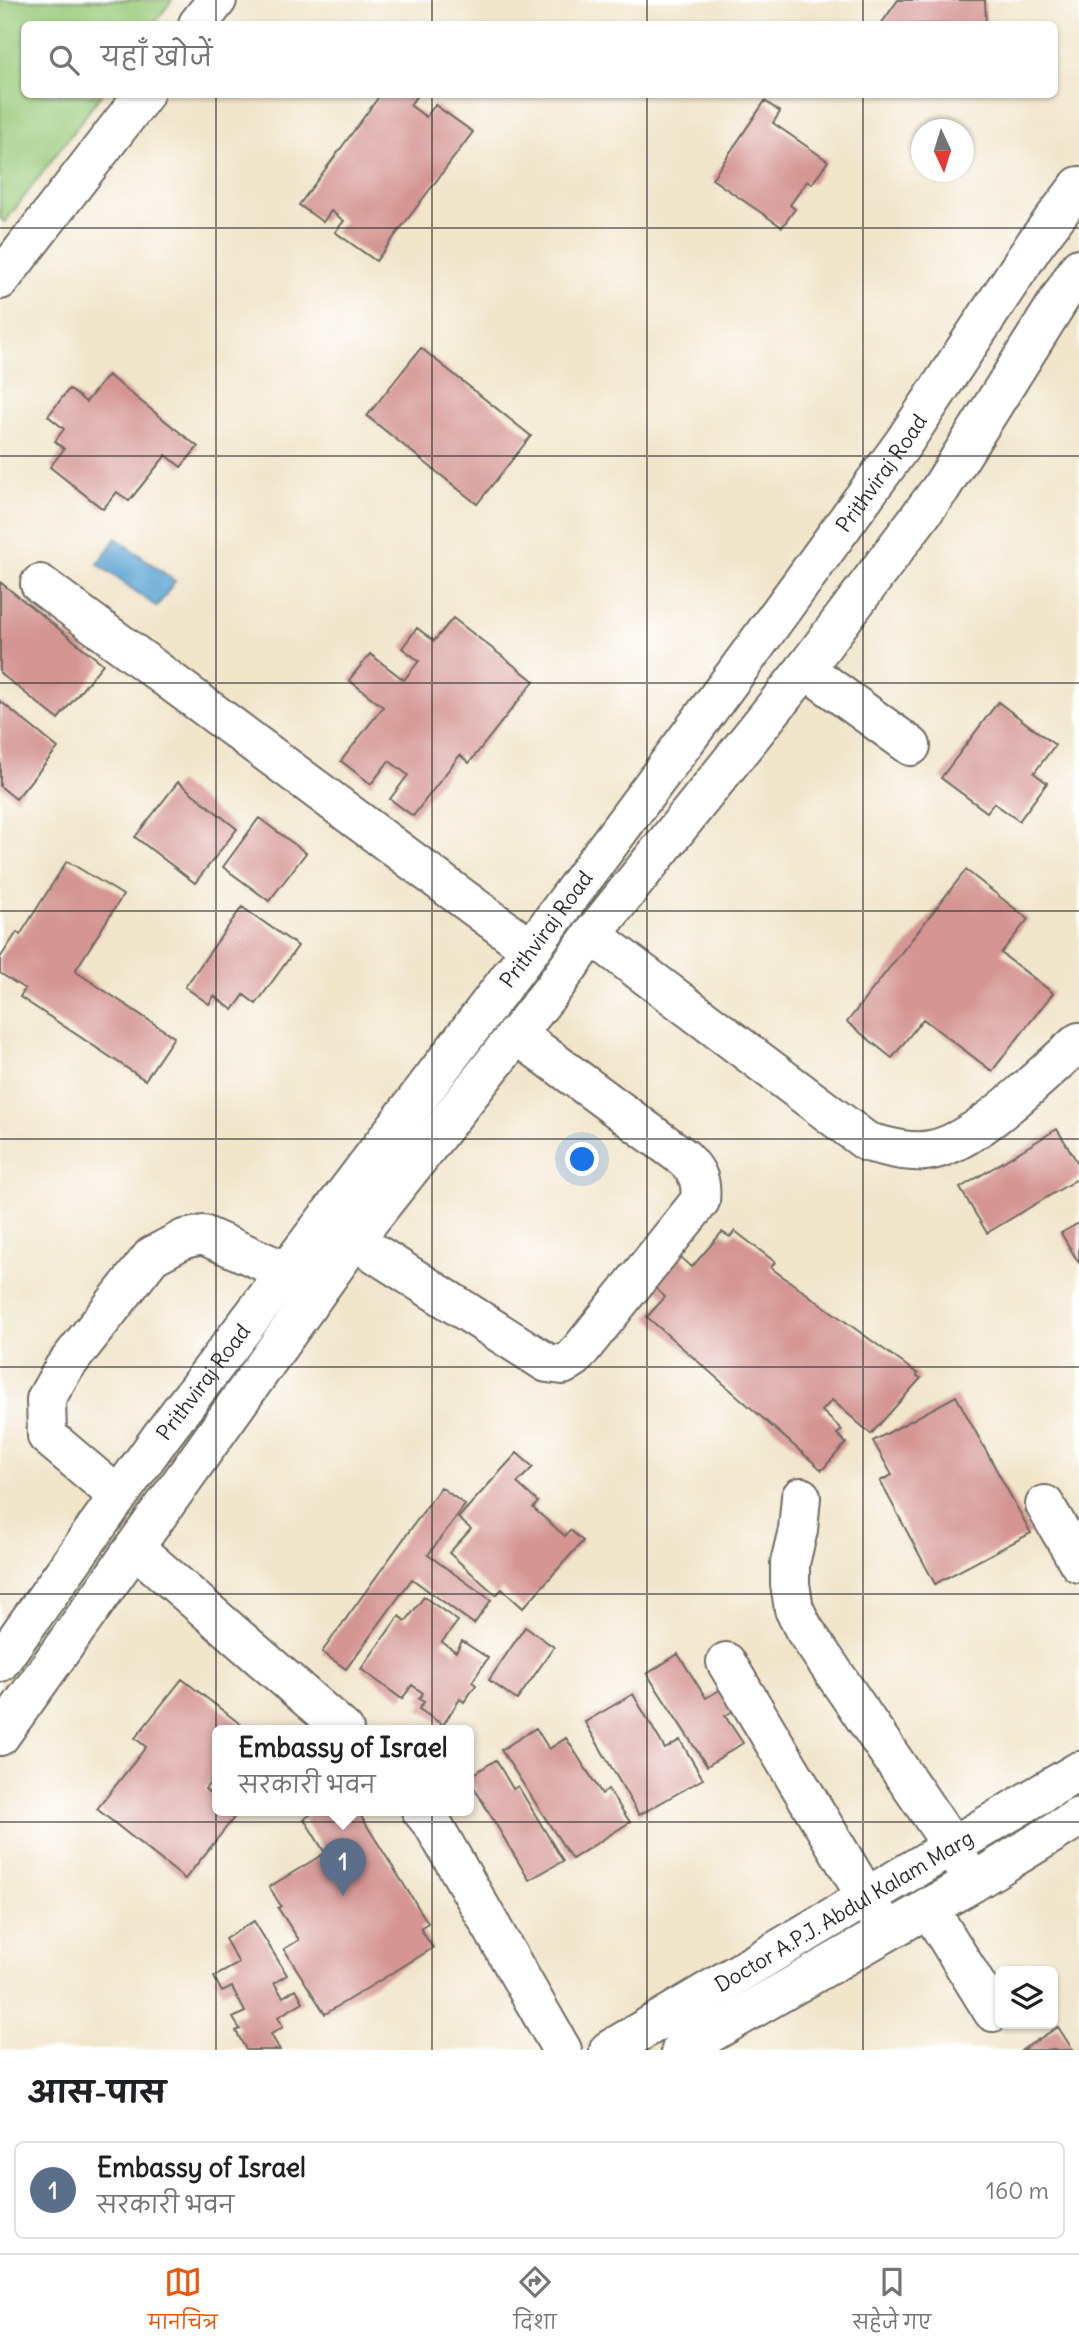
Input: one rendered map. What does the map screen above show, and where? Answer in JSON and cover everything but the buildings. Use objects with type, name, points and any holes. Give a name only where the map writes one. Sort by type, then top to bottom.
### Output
[{"type":"main road","points":[[200,21],[217,0]]},
{"type":"main road","points":[[3,269],[141,98]]},
{"type":"main road","name":"Prithviraj Road","points":[[0,1662],[118,1496],[531,948],[904,442],[1035,244],[1079,186]]},
{"type":"main road","name":"Prithviraj Road","points":[[0,1736],[354,1240],[592,935],[805,669],[941,488],[1079,268]]},
{"type":"main road","points":[[40,584],[531,948]]},
{"type":"main road","points":[[805,669],[911,746]]},
{"type":"main road","points":[[592,935],[867,1142],[906,1151],[931,1150],[961,1140],[983,1125],[1079,1042]]},
{"type":"main road","points":[[354,1240],[547,1363],[563,1365],[574,1358],[700,1201],[702,1185],[696,1170],[684,1158],[516,1034]]},
{"type":"main road","points":[[118,1496],[47,1436],[46,1399],[63,1368],[152,1256],[184,1239],[203,1235],[285,1271],[317,1292]]},
{"type":"main road","points":[[801,1497],[798,1530],[790,1563],[794,1609],[804,1629],[952,1846],[972,1883]]},
{"type":"main road","points":[[1045,1505],[1079,1563]]},
{"type":"main road","points":[[135,1548],[338,1725]]},
{"type":"main road","points":[[726,1662],[886,1930]]},
{"type":"main road","name":"Doctor A.P.J. Abdul Kalam Marg","points":[[609,2050],[1079,1771]]},
{"type":"main road","points":[[426,1816],[435,1826],[562,2050]]},
{"type":"main road","name":"Doctor A.P.J. Abdul Kalam Marg","points":[[681,2050],[972,1883],[1079,1817]]},
{"type":"main road","points":[[928,1907],[993,2012]]},
{"type":"green space","points":[[0,0],[172,0],[156,21],[21,21],[21,98],[99,98],[5,222],[0,218]]},
{"type":"water","points":[[116,538],[175,581],[157,607],[98,564]]},
{"type":"place","name":"Embassy of Israel","points":[[343,1896]]}]
